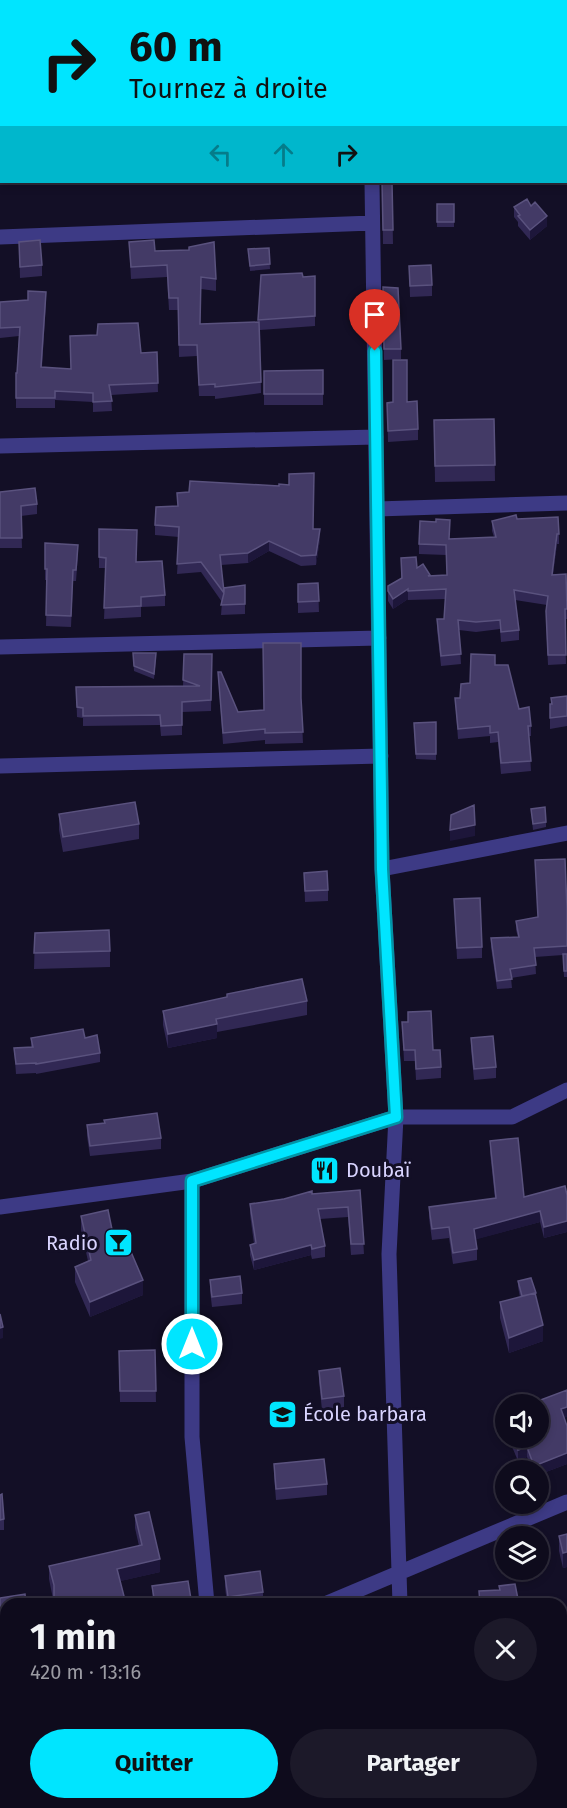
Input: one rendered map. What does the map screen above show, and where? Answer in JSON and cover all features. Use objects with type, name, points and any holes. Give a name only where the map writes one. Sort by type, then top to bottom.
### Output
[{"type":"street","points":[[372,183],[382,869],[396,1117],[388,1254],[400,1598]]},
{"type":"street","points":[[0,237],[372,223]]},
{"type":"street","points":[[0,446],[376,437]]},
{"type":"street","points":[[377,509],[567,503]]},
{"type":"street","points":[[0,647],[379,638]]},
{"type":"street","points":[[0,766],[381,756]]},
{"type":"street","points":[[382,869],[567,833]]},
{"type":"street","points":[[0,1207],[192,1181],[396,1117],[512,1117],[567,1090]]},
{"type":"street","points":[[192,1181],[192,1437],[206,1598]]},
{"type":"street","points":[[340,1598],[567,1502]]},
{"type":"building","points":[[382,183],[392,183],[393,230],[383,230]]},
{"type":"building","points":[[527,199],[531,206],[535,202],[547,216],[530,230],[518,216],[520,215],[514,207]]},
{"type":"building","points":[[437,204],[454,204],[454,222],[437,222]]},
{"type":"building","points":[[40,240],[42,265],[20,267],[19,242]]},
{"type":"building","points":[[154,240],[155,251],[189,250],[189,247],[214,242],[216,279],[201,277],[200,324],[259,322],[261,382],[215,387],[215,384],[199,385],[197,345],[179,345],[178,298],[169,298],[167,265],[131,267],[129,242]]},
{"type":"building","points":[[269,248],[270,264],[250,266],[248,249]]},
{"type":"building","points":[[431,265],[432,285],[410,286],[409,266]]},
{"type":"building","points":[[302,273],[303,277],[315,276],[315,316],[258,320],[261,275]]},
{"type":"building","points":[[383,287],[398,288],[401,349],[384,349]]},
{"type":"building","points":[[28,291],[46,292],[41,367],[71,369],[70,336],[97,335],[98,324],[138,323],[141,353],[157,352],[158,383],[109,385],[112,401],[93,402],[93,393],[55,391],[55,398],[16,398],[20,327],[0,328],[0,302],[28,300]]},
{"type":"building","points":[[393,360],[407,360],[407,402],[417,401],[418,429],[388,431],[387,403],[393,402]]},
{"type":"building","points":[[323,370],[323,394],[264,394],[264,371]]},
{"type":"building","points":[[494,419],[495,465],[435,466],[434,420]]},
{"type":"building","points":[[314,473],[313,529],[320,529],[316,555],[301,556],[269,541],[248,553],[220,555],[224,592],[224,588],[245,585],[245,604],[221,605],[224,593],[201,562],[177,564],[179,527],[155,525],[156,507],[178,506],[177,493],[189,492],[190,481],[279,486],[279,484],[289,485],[289,474]]},
{"type":"building","points":[[35,488],[37,504],[21,506],[22,538],[0,538],[0,492]]},
{"type":"building","points":[[516,515],[517,519],[558,517],[559,534],[557,534],[552,575],[566,574],[566,655],[548,655],[546,611],[548,596],[514,590],[519,630],[501,632],[500,620],[476,622],[458,620],[461,654],[441,656],[437,619],[444,619],[446,589],[408,591],[408,589],[393,599],[388,591],[388,586],[402,578],[401,558],[416,557],[417,568],[423,564],[430,575],[428,576],[447,575],[446,545],[419,544],[420,521],[450,520],[449,539],[496,537],[492,521]]},
{"type":"building","points":[[99,529],[137,530],[136,562],[162,561],[165,595],[141,597],[141,606],[104,608],[106,558],[99,557]]},
{"type":"building","points":[[45,543],[78,545],[76,570],[73,570],[71,616],[46,615]]},
{"type":"building","points":[[318,583],[319,601],[298,602],[298,584]]},
{"type":"building","points":[[263,643],[301,643],[303,732],[265,733],[265,729],[223,733],[218,672],[221,672],[238,712],[264,710]]},
{"type":"building","points":[[133,653],[156,653],[154,674],[134,666]]},
{"type":"building","points":[[184,654],[212,654],[211,700],[182,702],[182,725],[161,726],[160,715],[83,716],[83,708],[77,707],[76,687],[200,686],[183,680]]},
{"type":"building","points":[[471,654],[495,655],[495,665],[508,665],[519,709],[529,707],[531,761],[501,763],[498,732],[490,733],[490,726],[458,729],[455,698],[460,698],[461,684],[470,683]]},
{"type":"building","points":[[567,696],[567,716],[550,718],[551,698]]},
{"type":"building","points":[[436,722],[436,754],[416,754],[414,723]]},
{"type":"building","points":[[135,802],[139,824],[63,837],[59,814]]},
{"type":"building","points":[[474,805],[475,825],[450,830],[451,815]]},
{"type":"building","points":[[545,807],[546,822],[533,824],[531,809]]},
{"type":"building","points":[[565,859],[567,946],[534,948],[536,965],[510,969],[512,979],[497,981],[491,938],[519,937],[516,921],[538,917],[535,860]]},
{"type":"building","points":[[327,871],[328,890],[305,891],[304,873]]},
{"type":"building","points":[[480,898],[482,947],[457,948],[454,899]]},
{"type":"building","points":[[109,930],[110,951],[34,953],[35,933]]},
{"type":"building","points":[[563,954],[567,954],[567,971],[564,971]]},
{"type":"building","points":[[302,979],[307,1001],[216,1019],[217,1024],[168,1034],[163,1011],[227,997],[227,994]]},
{"type":"building","points":[[431,1011],[433,1050],[440,1050],[441,1067],[416,1069],[415,1050],[404,1050],[402,1022],[408,1022],[408,1012]]},
{"type":"building","points":[[83,1029],[85,1038],[97,1035],[100,1053],[36,1064],[16,1064],[14,1048],[33,1047],[31,1038]]},
{"type":"building","points":[[493,1036],[496,1067],[474,1069],[471,1038]]},
{"type":"building","points":[[157,1113],[161,1138],[90,1146],[87,1125],[105,1123],[104,1120]]},
{"type":"building","points":[[518,1138],[524,1197],[565,1186],[567,1221],[544,1227],[540,1211],[474,1229],[477,1249],[453,1253],[449,1227],[432,1229],[429,1207],[496,1198],[490,1141]]},
{"type":"building","points":[[360,1190],[364,1244],[351,1244],[348,1207],[318,1209],[325,1246],[312,1249],[311,1245],[254,1260],[250,1245],[256,1243],[250,1204],[284,1199],[312,1191],[312,1194]]},
{"type":"building","points":[[108,1210],[116,1249],[128,1245],[143,1280],[90,1302],[75,1267],[91,1260],[81,1216]]},
{"type":"building","points":[[240,1276],[242,1293],[212,1297],[210,1280]]},
{"type":"building","points":[[531,1278],[536,1293],[522,1296],[518,1281]]},
{"type":"building","points":[[535,1293],[543,1325],[509,1338],[500,1302]]},
{"type":"building","points":[[155,1350],[156,1391],[120,1391],[119,1351]]},
{"type":"building","points":[[340,1368],[344,1396],[322,1399],[319,1371]]},
{"type":"building","points":[[567,1390],[567,1407],[561,1409],[567,1426],[567,1453],[549,1460],[532,1460],[527,1448],[549,1448],[549,1397]]},
{"type":"building","points":[[324,1459],[327,1484],[276,1489],[274,1464]]},
{"type":"building","points":[[2,1494],[4,1519],[0,1520],[0,1495]]},
{"type":"building","points":[[149,1512],[160,1559],[117,1569],[124,1598],[54,1598],[54,1585],[49,1566],[142,1545],[135,1515]]},
{"type":"building","points":[[567,1534],[567,1552],[563,1553],[559,1536]]},
{"type":"building","points":[[260,1571],[263,1592],[228,1597],[225,1576]]},
{"type":"building","points":[[188,1581],[191,1598],[154,1598],[152,1586]]},
{"type":"building","points":[[515,1584],[518,1598],[480,1598],[479,1591],[500,1590],[499,1586]]},
{"type":"building","points":[[25,1594],[25,1598],[0,1598]]},
{"type":"place","name":"Doubaï","points":[[325,1170]]},
{"type":"place","name":"Radio","points":[[119,1243]]},
{"type":"place","name":"École barbara","points":[[282,1414]]},
{"type":"route","points":[[192,1344],[192,1181],[396,1117],[382,869],[375,351]]}]
